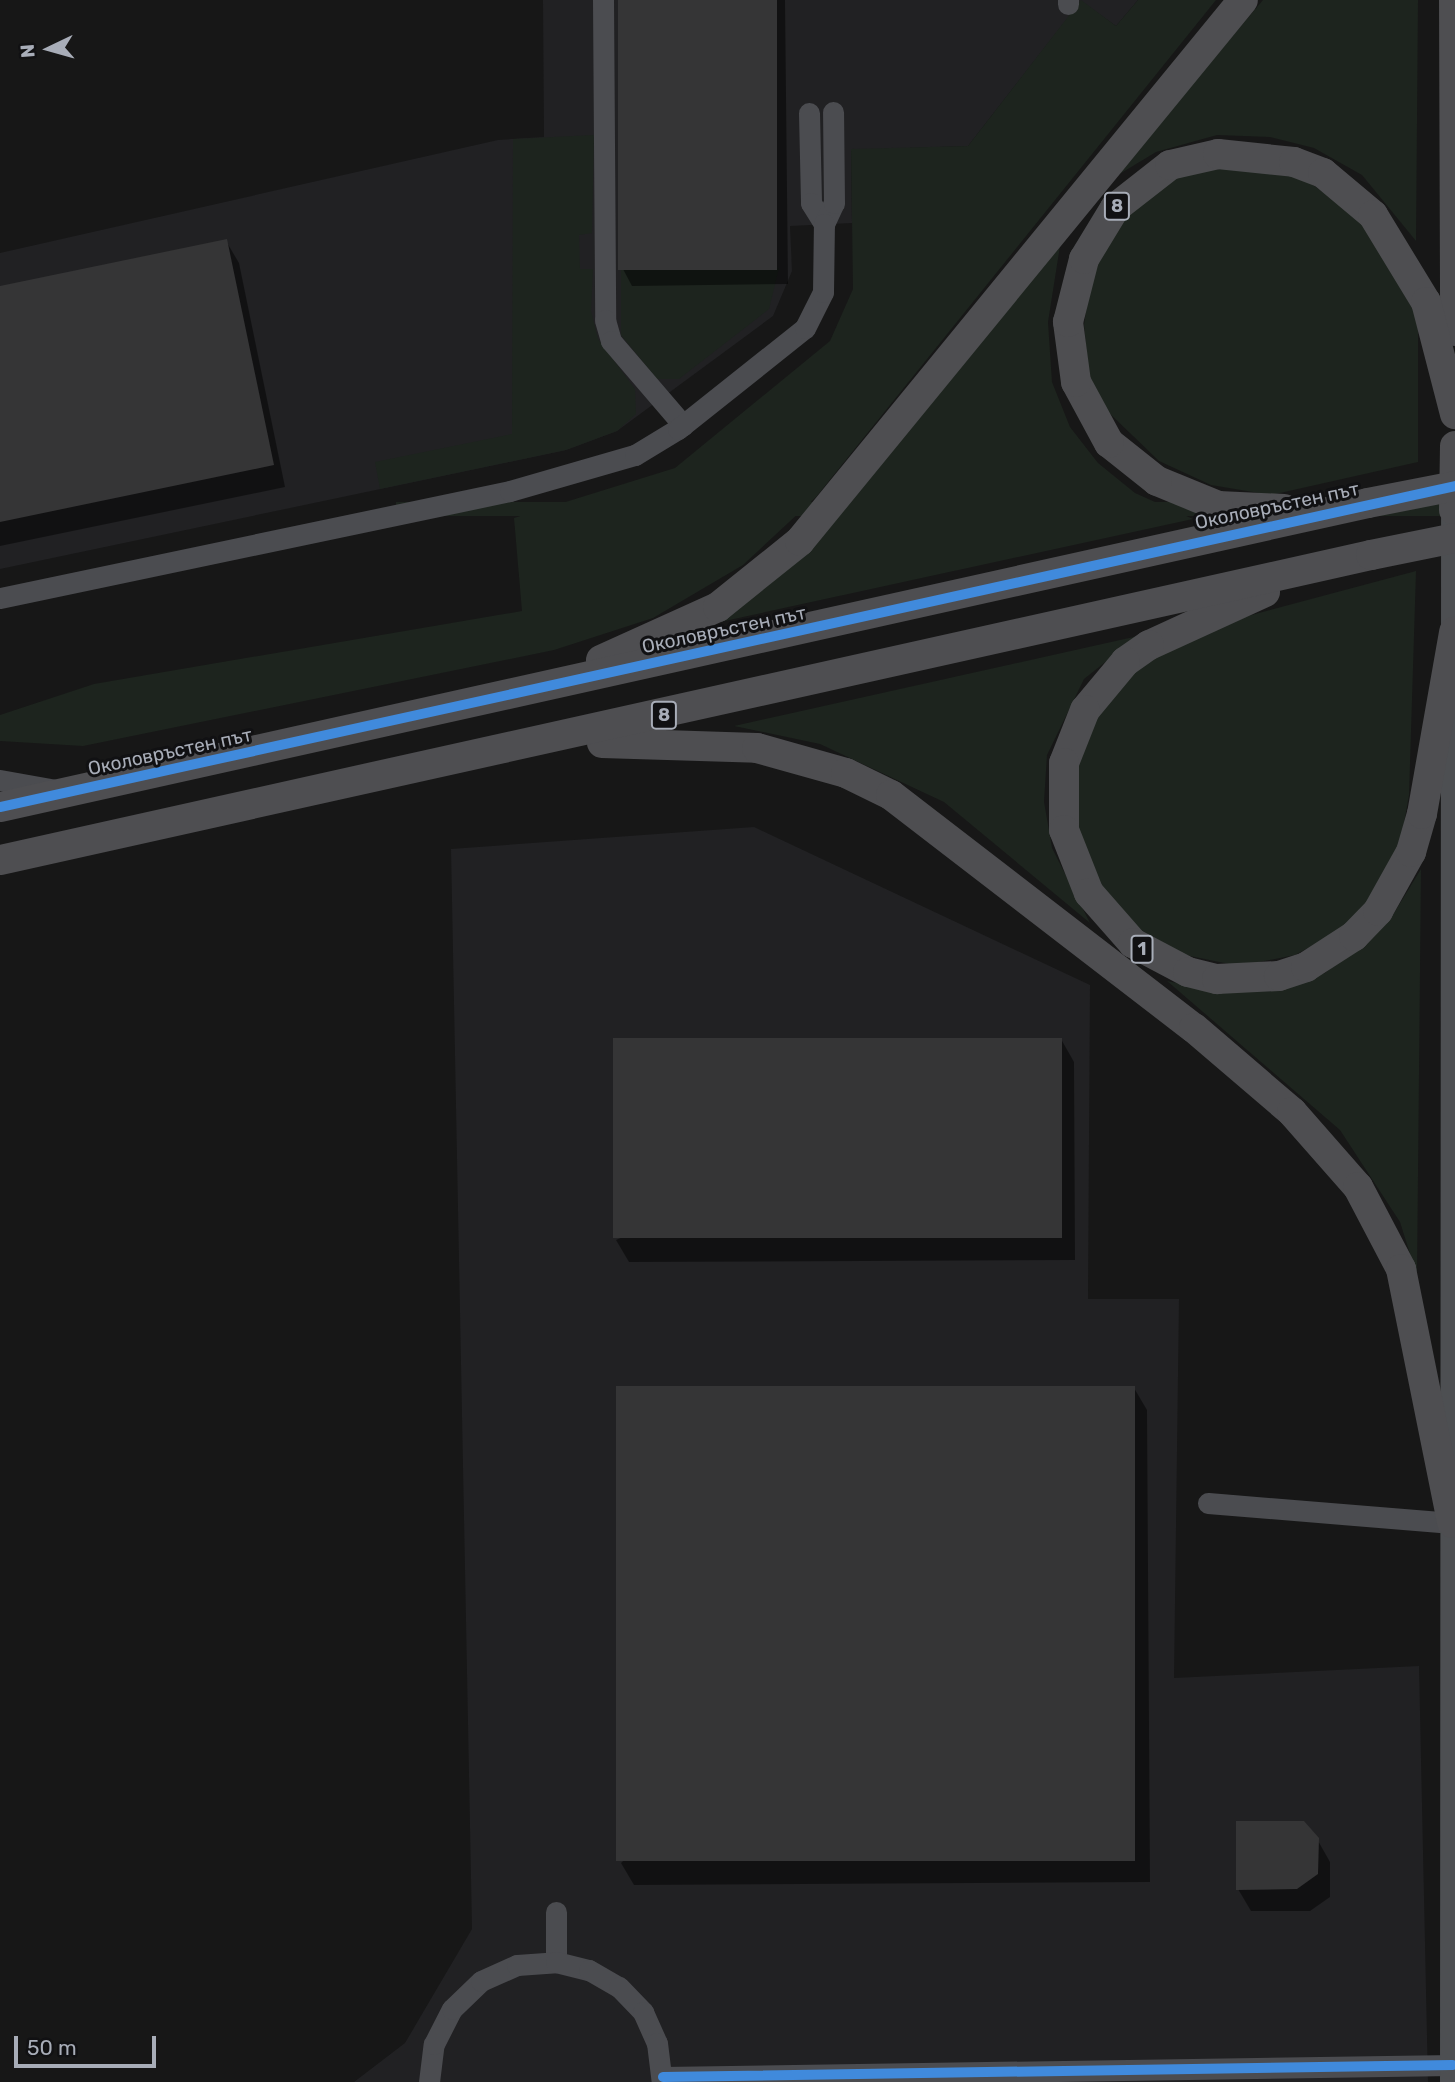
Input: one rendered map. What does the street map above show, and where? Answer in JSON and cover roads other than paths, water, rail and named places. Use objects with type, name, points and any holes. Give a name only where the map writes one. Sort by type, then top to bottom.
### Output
[{"type":"highway","points":[[518,693],[677,630],[756,582],[800,541],[1243,0]]},
{"type":"highway","points":[[1454,0],[1455,331]]},
{"type":"highway","name":"8","points":[[1354,506],[1252,510],[1188,496],[1132,463],[1088,412],[1068,353],[1073,290],[1097,233],[1132,190],[1170,165],[1218,154],[1294,162],[1323,173],[1373,215],[1400,253],[1426,302],[1455,414]]},
{"type":"highway","points":[[1454,510],[1455,446]]},
{"type":"highway","name":"Околовръстен път","points":[[0,807],[1455,485]]},
{"type":"highway","name":"1","points":[[1454,632],[1422,814],[1411,852],[1378,911],[1331,953],[1279,976],[1217,979],[1160,960],[1109,920],[1074,863],[1060,797],[1072,737],[1102,687],[1149,645],[1326,564],[1455,538]]},
{"type":"highway","name":"8","points":[[0,860],[535,745],[1326,564]]},
{"type":"highway","points":[[535,745],[712,742],[800,757],[846,773],[934,823],[1194,1028],[1330,1150],[1382,1225],[1417,1333],[1452,1523]]},
{"type":"main road","name":"1","points":[[1454,510],[1454,632]]},
{"type":"main road","points":[[1453,2074],[1454,632]]},
{"type":"street","points":[[603,0],[605,320],[611,341],[684,425]]},
{"type":"street","points":[[0,598],[589,473],[684,425],[791,341],[816,312],[823,292],[824,224],[834,203],[833,112]]},
{"type":"street","points":[[809,113],[811,203],[824,224]]},
{"type":"street","points":[[0,780],[68,792]]},
{"type":"street","points":[[1208,1503],[1452,1523]]},
{"type":"street","points":[[556,1912],[556,1962]]},
{"type":"street","points":[[429,2082],[434,2044],[446,2020],[481,1981],[517,1965],[556,1962],[589,1970],[619,1987],[643,2012],[657,2043],[663,2080],[1453,2074]]}]
